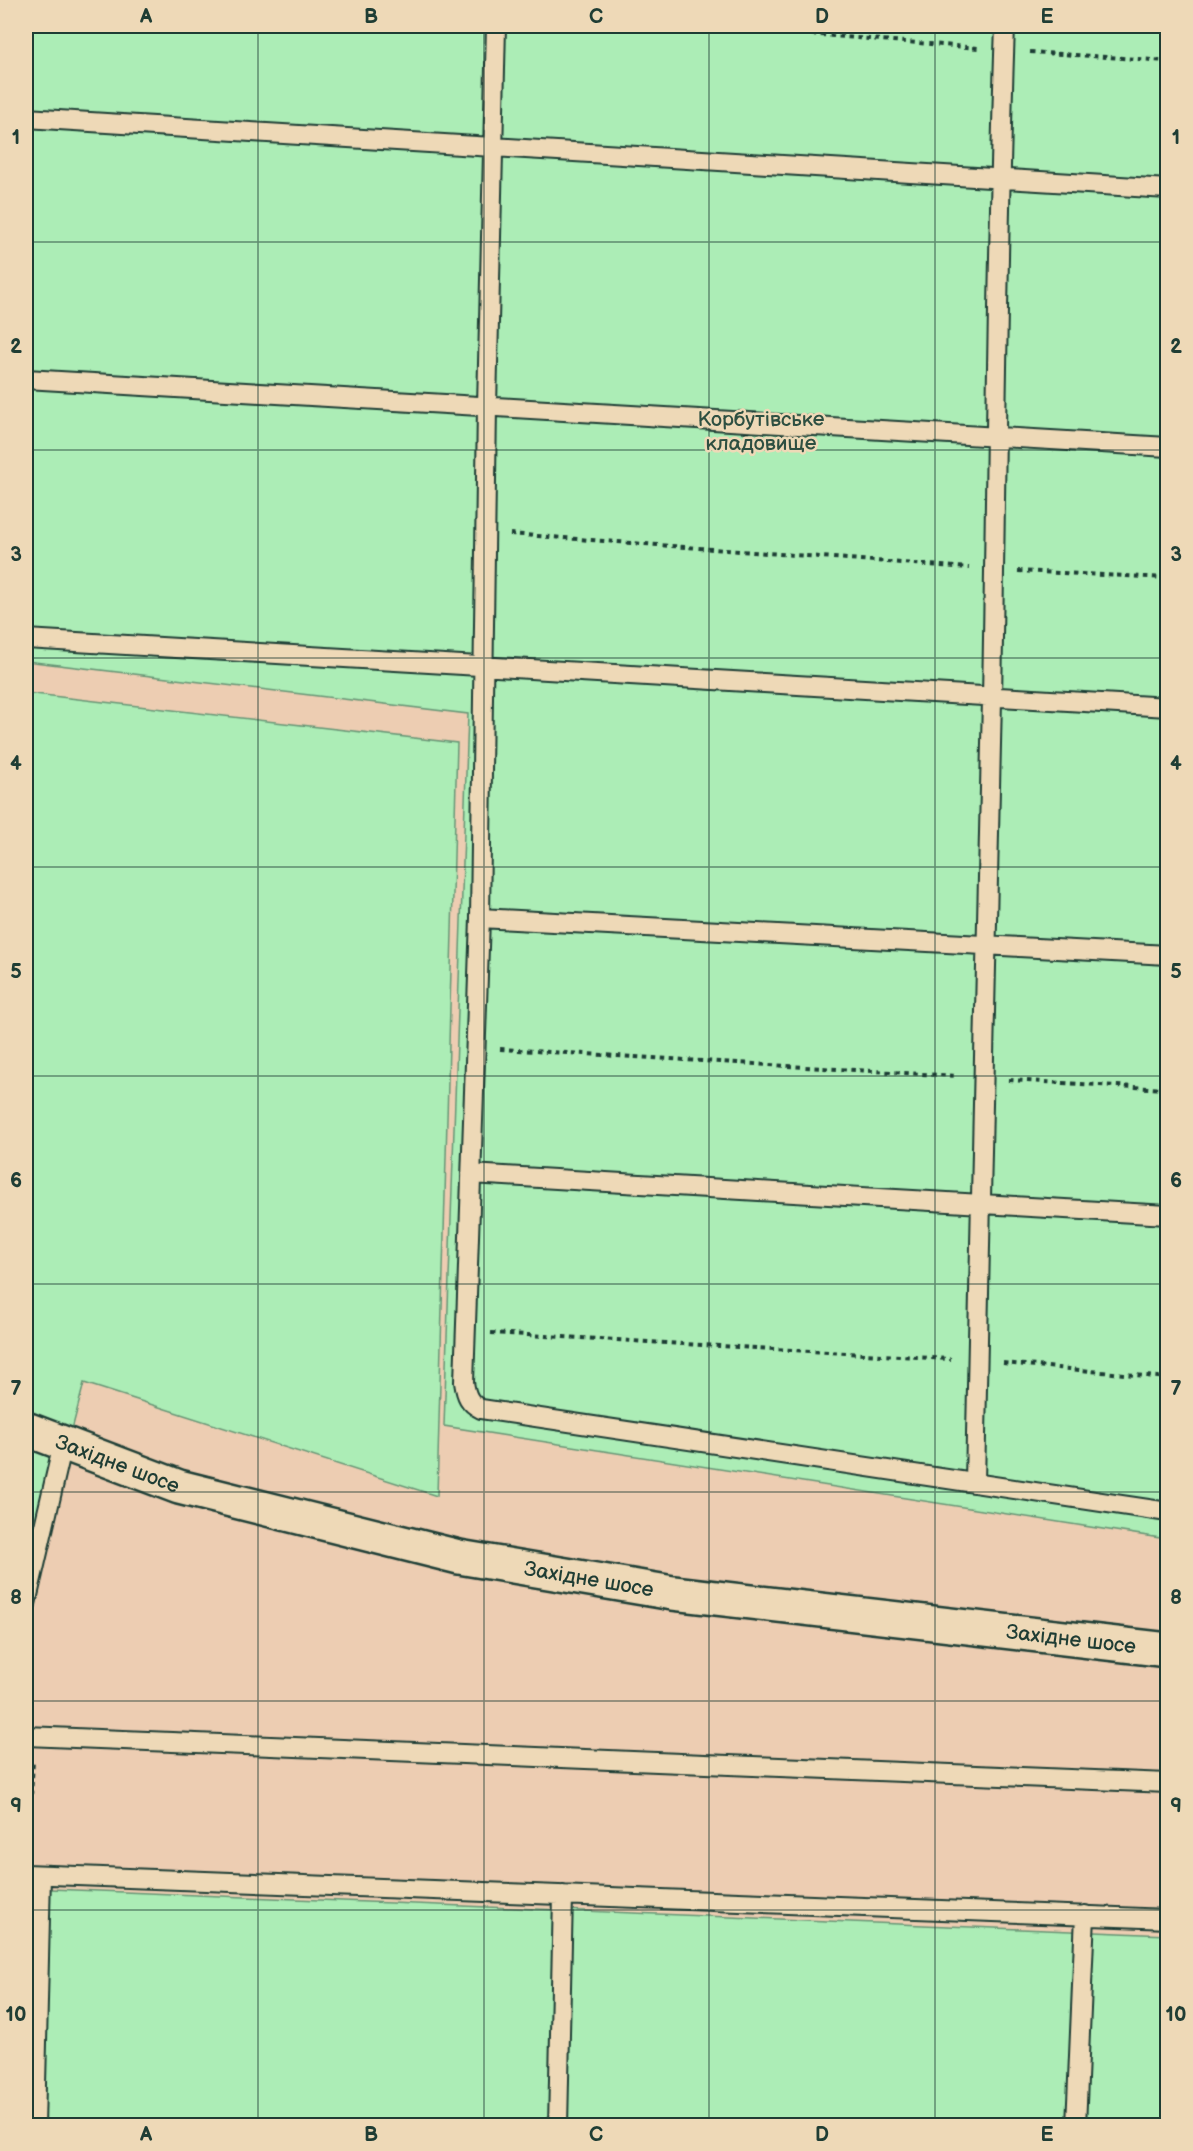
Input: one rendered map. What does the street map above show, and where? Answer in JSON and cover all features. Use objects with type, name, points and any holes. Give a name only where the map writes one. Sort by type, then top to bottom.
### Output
[{"type":"main road","name":"Західне шосе","points":[[26,1429],[179,1487],[459,1557],[673,1593],[1167,1650]]},
{"type":"lane","points":[[496,26],[487,406],[480,918],[464,1382],[466,1394],[472,1404],[481,1409],[1167,1512]]},
{"type":"lane","points":[[975,1482],[979,1203],[992,697],[999,179],[1005,26]]},
{"type":"lane","points":[[26,118],[1167,189]]},
{"type":"lane","points":[[26,379],[1167,447]]},
{"type":"lane","points":[[26,639],[1167,707]]},
{"type":"lane","points":[[480,918],[1167,954]]},
{"type":"lane","points":[[471,1174],[1167,1215]]},
{"type":"lane","points":[[26,1604],[63,1444]]},
{"type":"lane","points":[[30,1736],[1167,1783]]},
{"type":"lane","points":[[35,2126],[31,1874],[1167,1919]]},
{"type":"lane","points":[[558,2126],[563,1895]]},
{"type":"lane","points":[[1076,2126],[1085,1916]]},
{"type":"path","points":[[713,26],[1167,62]]},
{"type":"path","points":[[485,532],[994,570],[1167,578]]},
{"type":"path","points":[[475,1047],[1167,1089]]},
{"type":"path","points":[[467,1331],[977,1361],[1167,1378]]},
{"type":"path","points":[[30,1736],[31,1874]]},
{"type":"green space","name":"Корбутівське кладовище","points":[[26,26],[1167,26],[1167,1539],[444,1426],[468,714],[26,661]]},
{"type":"green space","points":[[26,693],[457,743],[437,1496],[84,1383],[26,1608]]},
{"type":"green space","points":[[26,1888],[1167,1935],[1167,2125],[26,2125]]}]
